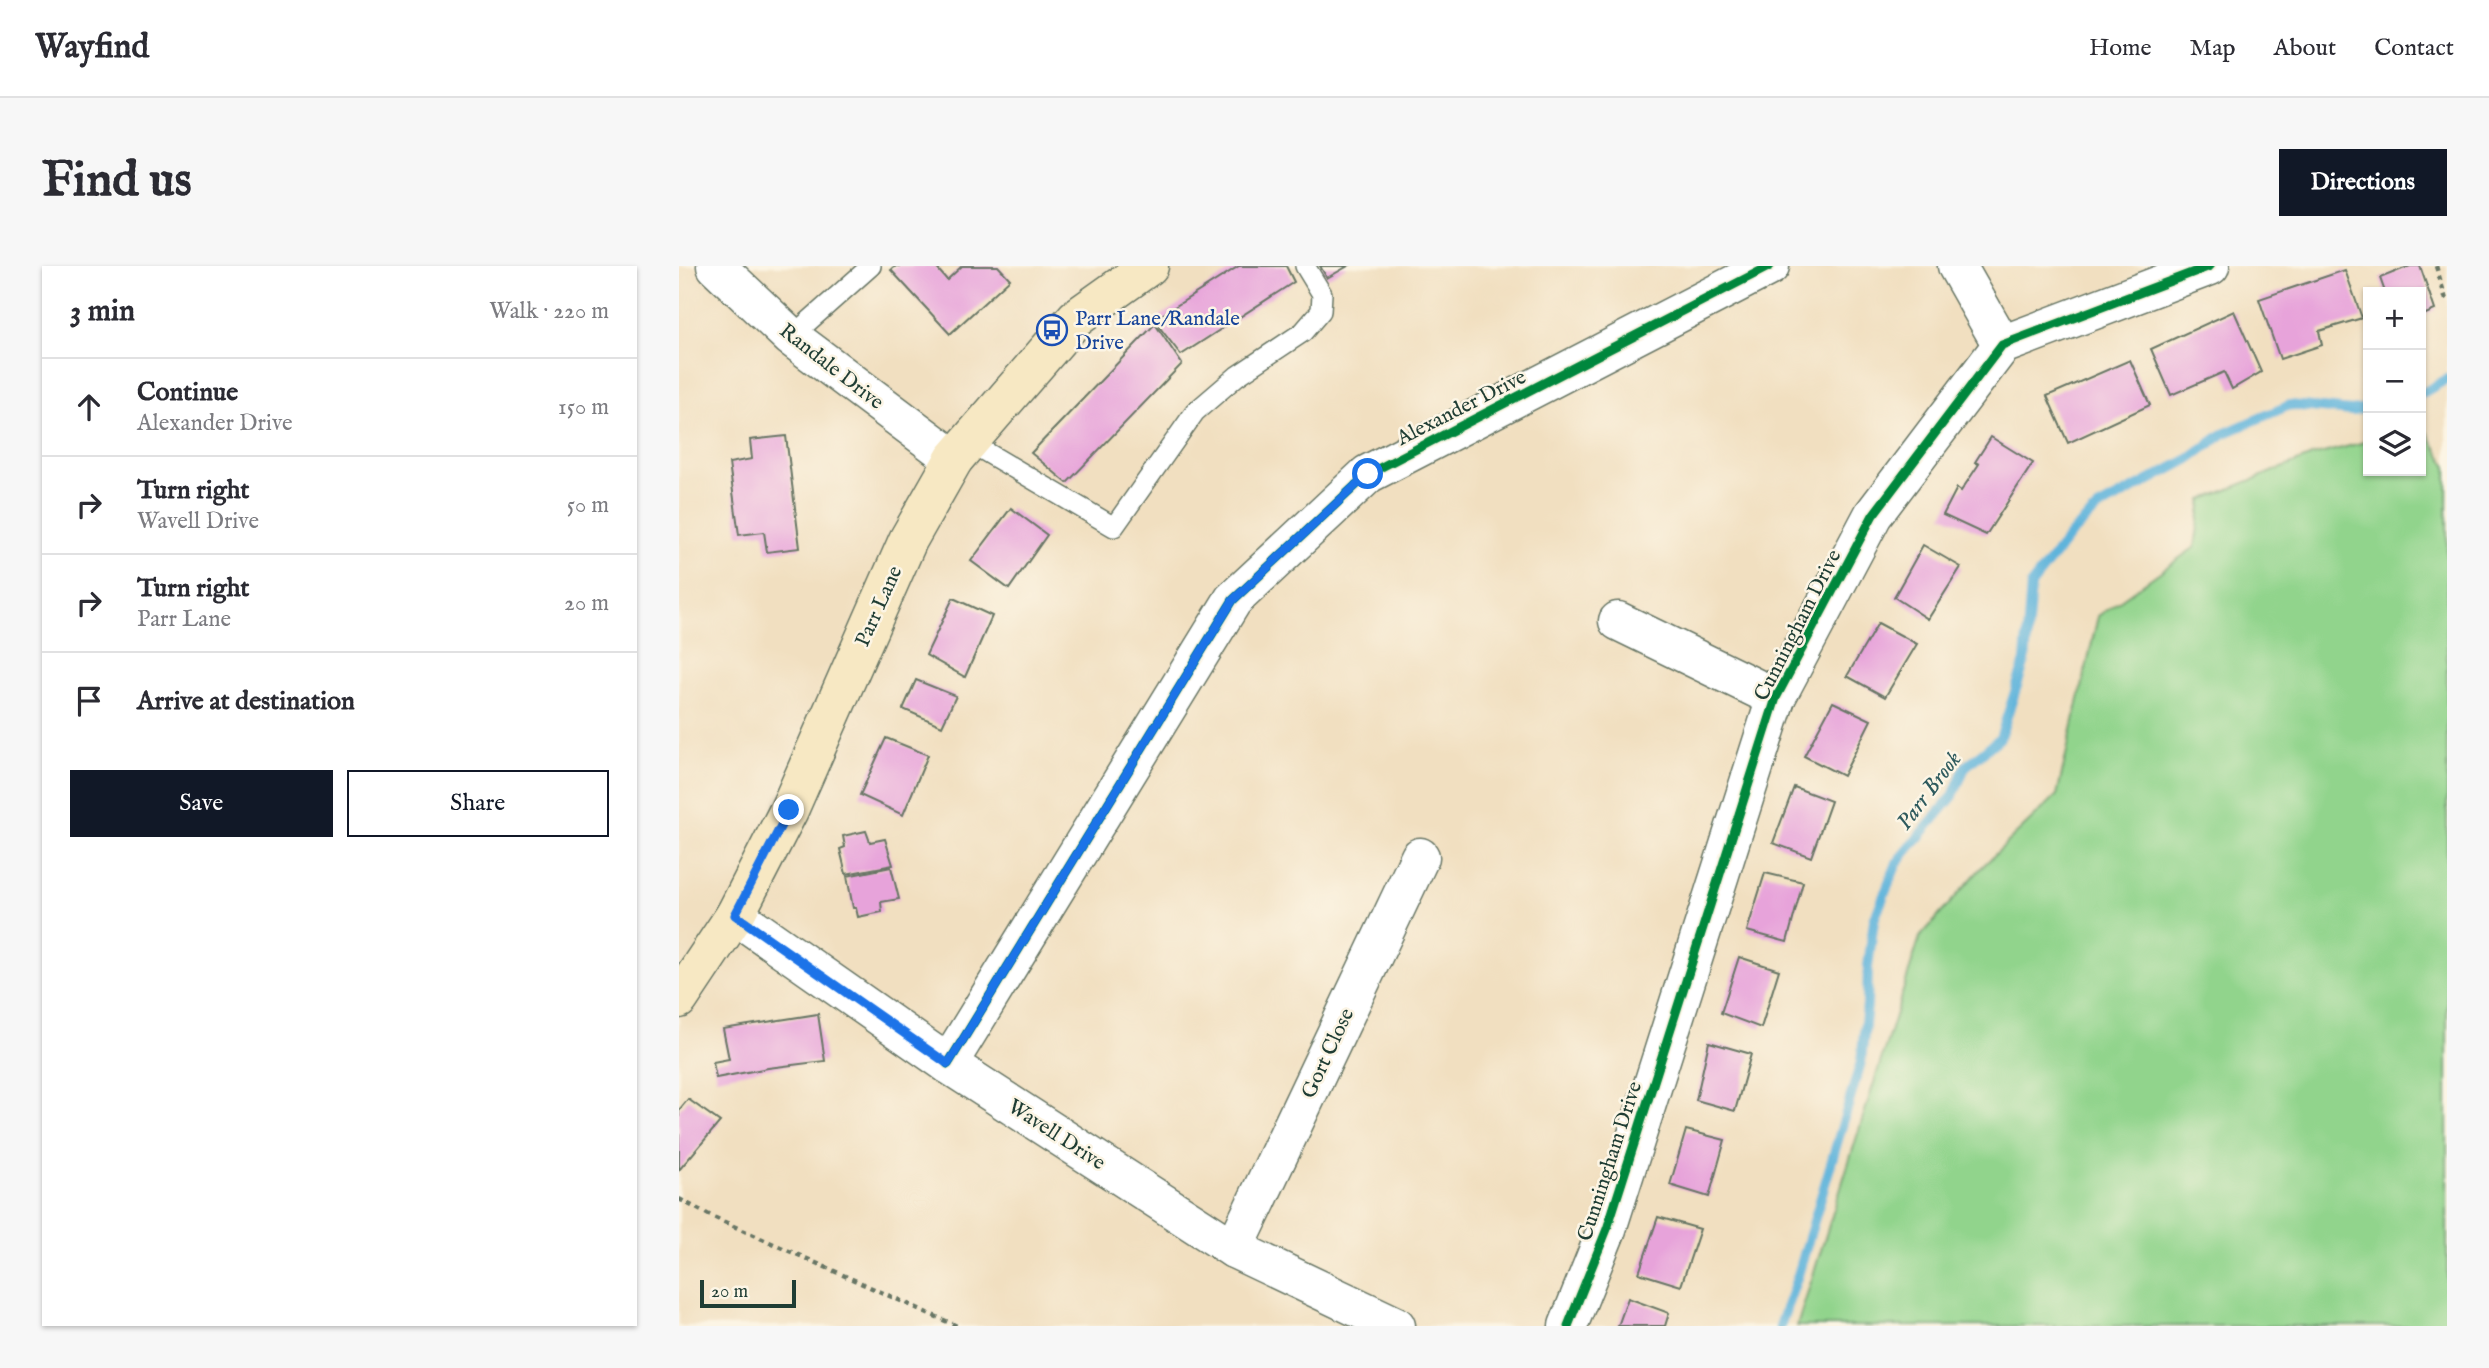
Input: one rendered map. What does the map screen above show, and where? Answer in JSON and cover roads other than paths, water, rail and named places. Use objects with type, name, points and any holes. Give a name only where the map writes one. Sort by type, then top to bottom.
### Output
[{"type":"street","name":"Randale Drive","points":[[716,266],[791,337],[961,450]]},
{"type":"street","name":"Parr Lane","points":[[679,999],[735,915],[789,810],[908,540],[961,450],[1076,318],[1149,266]]},
{"type":"street","name":"Alexander Drive","points":[[948,1064],[1233,600],[1368,474],[1770,266]]},
{"type":"street","points":[[1957,266],[2002,345],[2210,266]]},
{"type":"street","name":"Cunningham Drive","points":[[1568,1326],[1607,1229],[1776,698],[1873,515],[2002,345]]},
{"type":"street","points":[[1618,621],[1776,698]]},
{"type":"street","name":"Gort Close","points":[[1234,1249],[1420,857]]},
{"type":"street","name":"Wavell Drive","points":[[735,915],[948,1064],[1234,1249],[1396,1326]]},
{"type":"lane","points":[[791,337],[871,266]]},
{"type":"lane","points":[[961,450],[1114,527],[1195,412],[1237,376],[1303,332],[1321,311],[1322,294],[1304,266]]},
{"type":"waterway","name":"Parr Brook","points":[[2426,391],[2447,379]]},
{"type":"waterway","name":"Parr Brook","points":[[1780,1326],[1798,1275],[1861,1062],[1874,920],[1897,863],[1953,796],[1965,767],[2000,738],[2025,661],[2031,585],[2071,534],[2098,508],[2189,459],[2223,434],[2290,405],[2352,411],[2363,409]]},
{"type":"place","name":"Parr Lane/Randale Drive","points":[[1052,330]]}]
